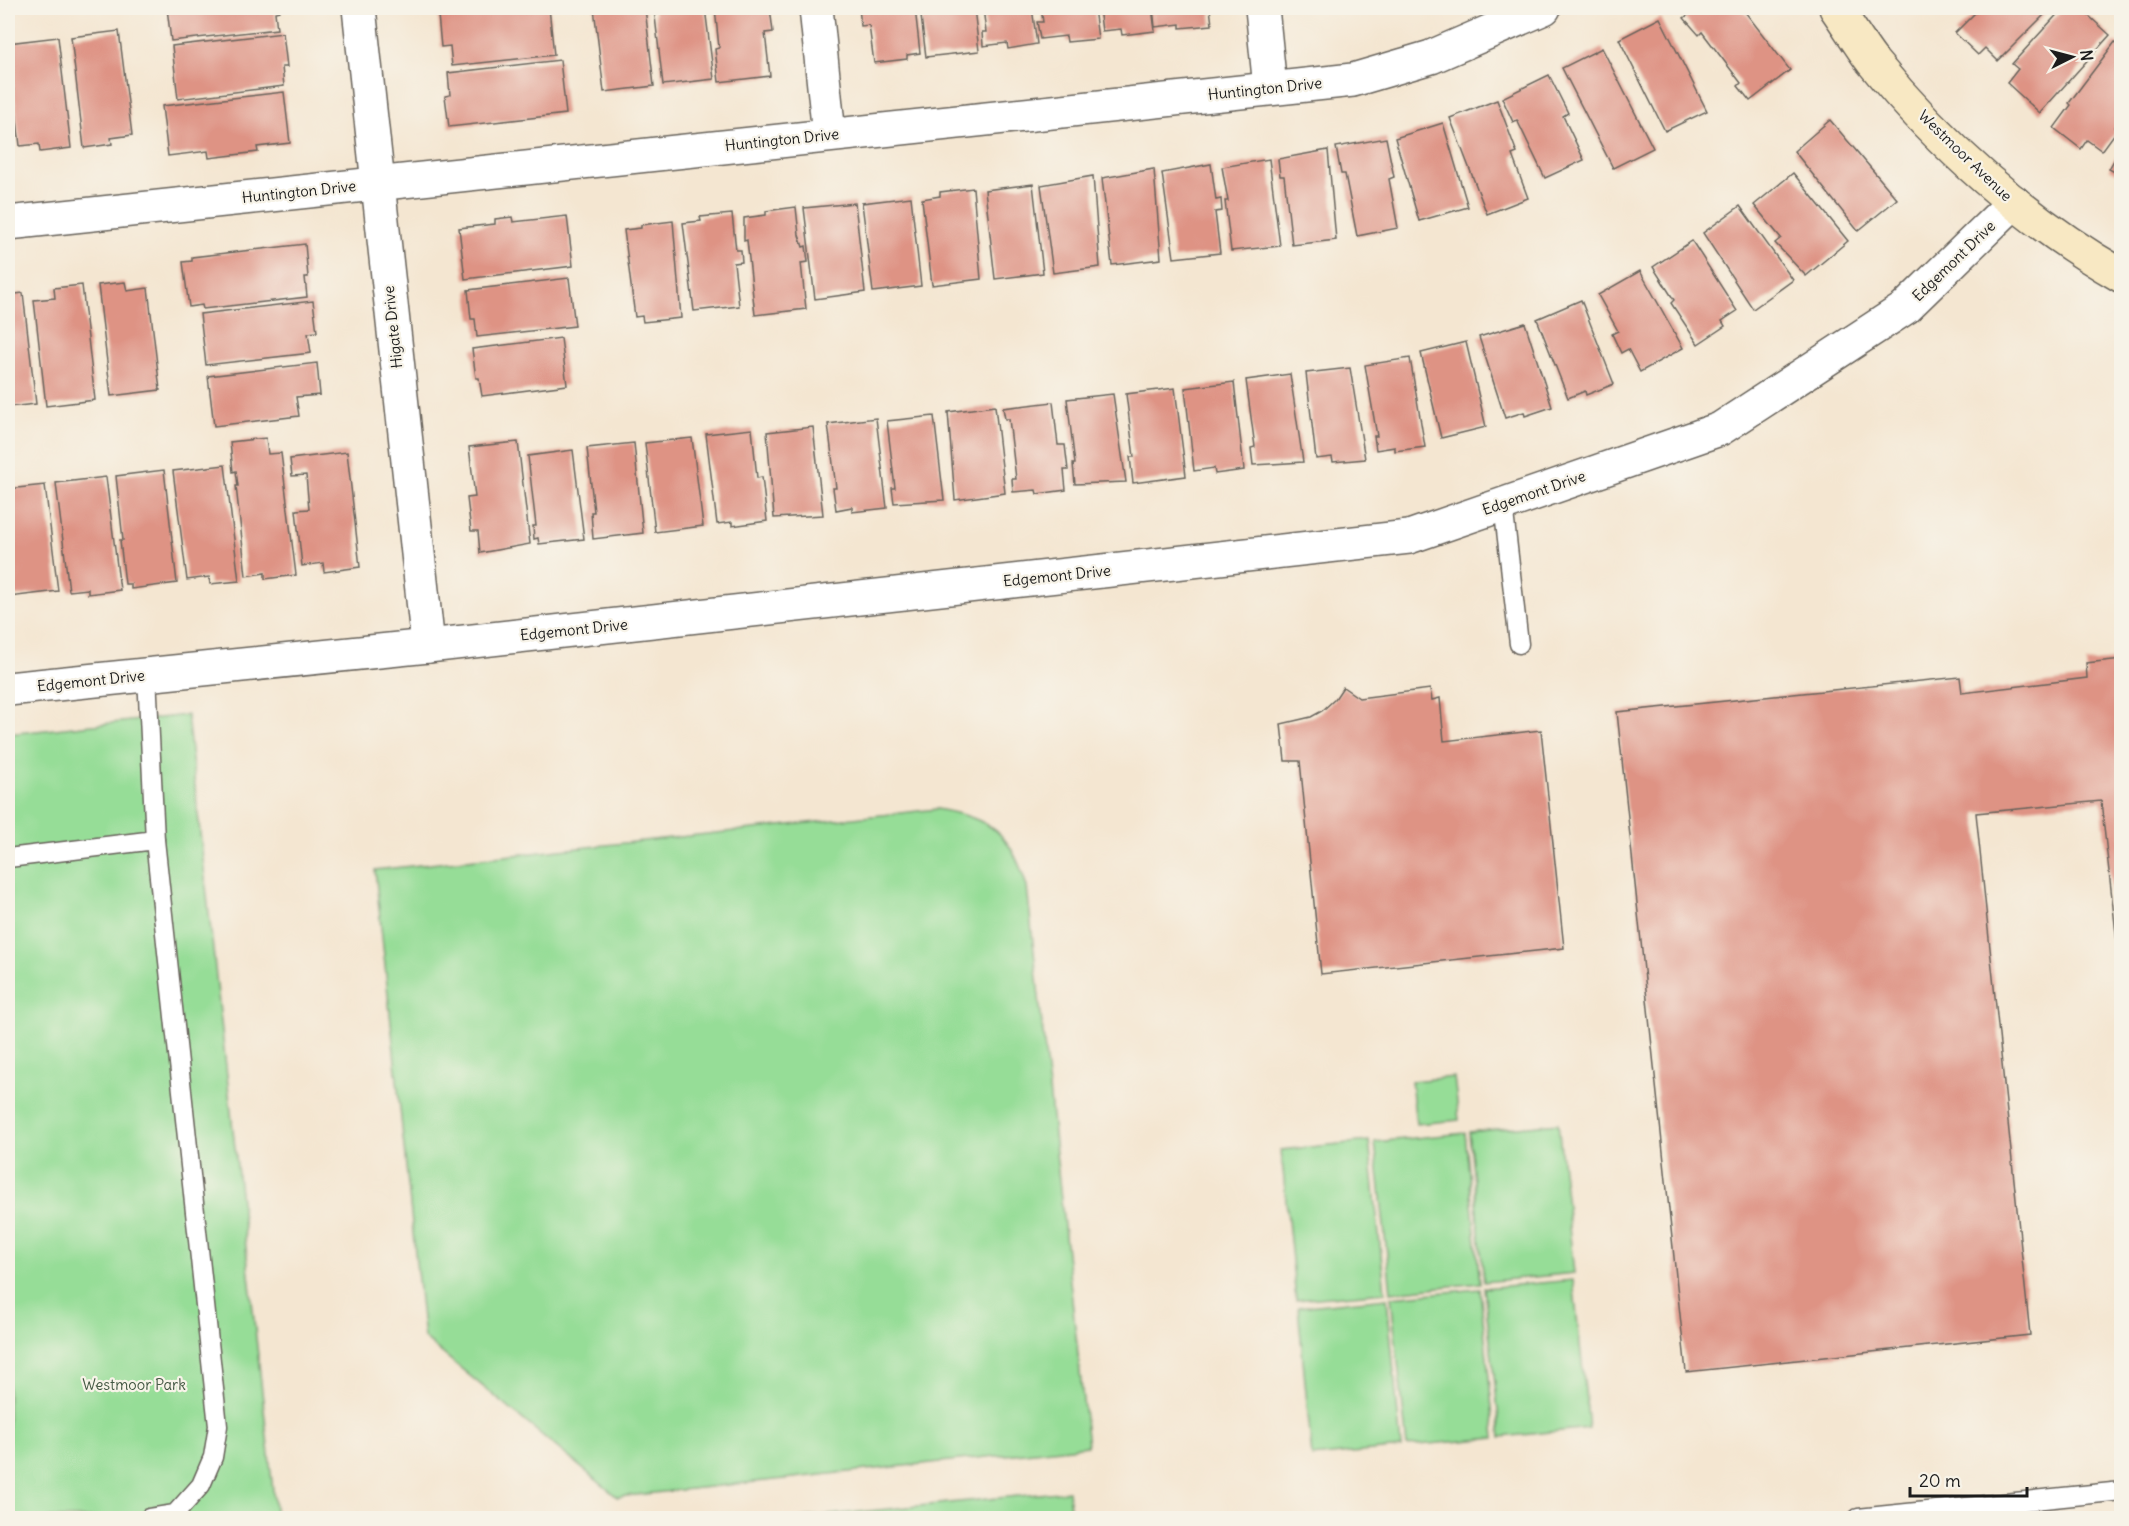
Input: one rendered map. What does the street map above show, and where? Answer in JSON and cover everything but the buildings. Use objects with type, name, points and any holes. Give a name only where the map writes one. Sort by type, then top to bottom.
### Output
[{"type":"street","name":"Higate Drive","points":[[359,8],[428,646]]},
{"type":"street","points":[[816,8],[829,135]]},
{"type":"street","points":[[1262,8],[1270,88]]},
{"type":"street","name":"Huntington Drive","points":[[8,223],[1353,80],[1431,57],[1544,8]]},
{"type":"street","name":"Westmoor Avenue","points":[[1836,8],[1872,60],[1939,134],[2014,202],[2090,258],[2121,276]]},
{"type":"street","name":"Edgemont Drive","points":[[8,689],[428,646],[1409,537],[1720,429],[1905,308],[2014,202]]},
{"type":"lane","points":[[1503,504],[1519,644]]},
{"type":"lane","points":[[147,675],[155,840],[218,1426],[213,1457],[201,1485],[174,1514],[149,1518]]},
{"type":"lane","points":[[8,858],[155,840]]},
{"type":"lane","points":[[1858,1518],[2121,1491]]},
{"type":"green space","name":"Westmoor Park","points":[[187,715],[276,1518],[8,1518],[8,734]]},
{"type":"green space","points":[[937,809],[972,818],[996,831],[1014,853],[1027,887],[1088,1446],[617,1497],[424,1338],[375,870]]},
{"type":"green space","points":[[1454,1077],[1459,1120],[1416,1124],[1411,1081]]},
{"type":"green space","points":[[1558,1123],[1574,1273],[1484,1282],[1469,1132]]},
{"type":"green space","points":[[1465,1133],[1480,1283],[1391,1292],[1375,1142]]},
{"type":"green space","points":[[1369,1141],[1385,1292],[1296,1300],[1281,1150]]},
{"type":"green space","points":[[1573,1280],[1589,1428],[1501,1437],[1484,1288]]},
{"type":"green space","points":[[1480,1289],[1495,1438],[1407,1446],[1391,1297]]},
{"type":"green space","points":[[1387,1298],[1401,1448],[1312,1457],[1298,1307]]},
{"type":"green space","points":[[1068,1491],[1071,1518],[800,1518]]}]
